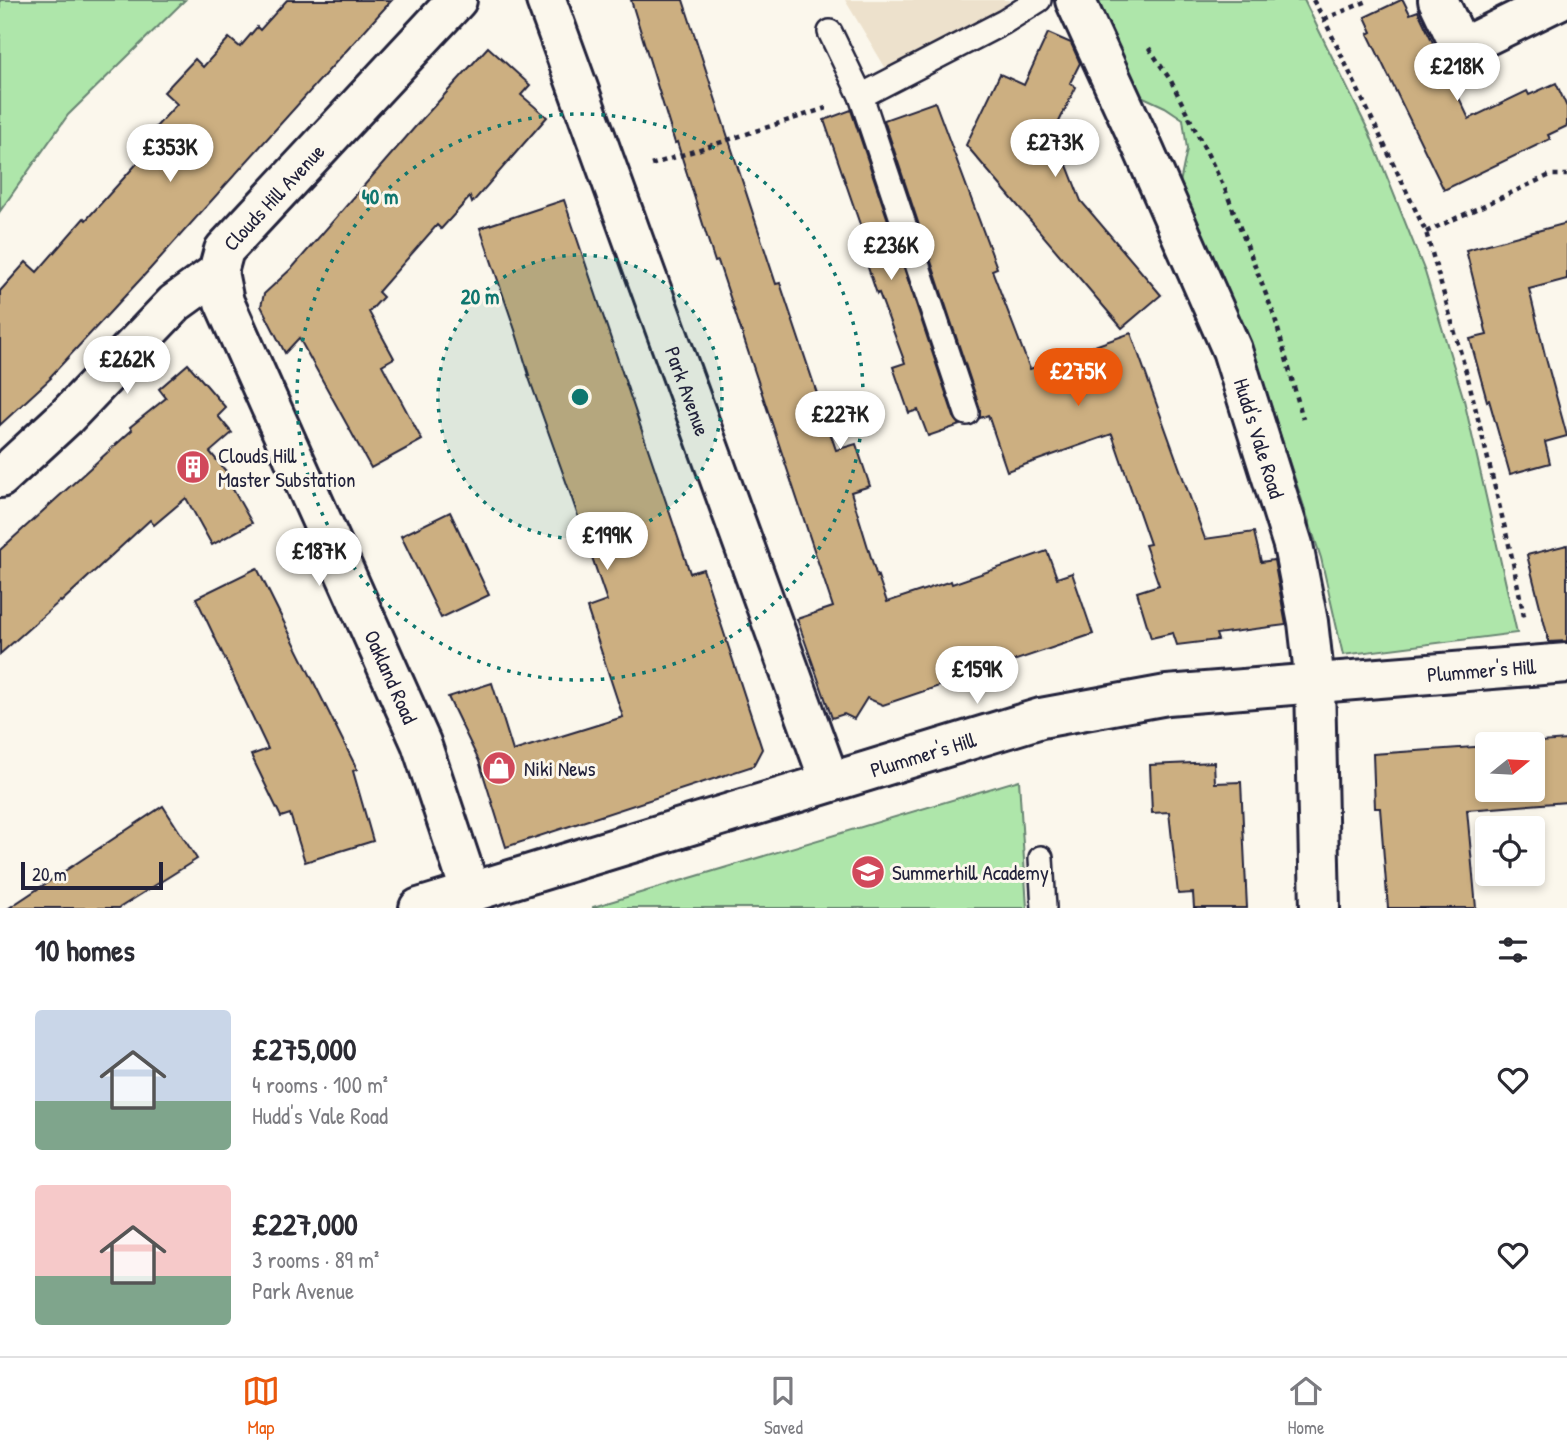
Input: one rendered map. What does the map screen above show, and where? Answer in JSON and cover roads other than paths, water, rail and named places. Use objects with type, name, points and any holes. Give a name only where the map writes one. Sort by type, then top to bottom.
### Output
[{"type":"street","name":"Clouds Hill Avenue","points":[[0,478],[66,417],[174,303],[218,272],[224,250],[457,0]]},
{"type":"street","name":"Park Avenue","points":[[546,0],[830,782]]},
{"type":"street","name":"Hudd's Vale Road","points":[[1074,0],[1232,350],[1293,545],[1315,683],[1320,908]]},
{"type":"street","points":[[1438,0],[1461,48],[1559,0]]},
{"type":"street","name":"Oakland Road","points":[[218,272],[224,302],[421,743],[471,893]]},
{"type":"street","name":"Plummer's Hill","points":[[419,908],[1041,718],[1167,695],[1550,665]]},
{"type":"lane","points":[[862,96],[1004,22],[1039,0]]},
{"type":"lane","points":[[830,32],[862,96],[967,413]]},
{"type":"lane","points":[[1041,858],[1044,908]]},
{"type":"place","name":"Clouds Hill Master Substation","points":[[193,467]]},
{"type":"place","name":"Niki News","points":[[499,768]]},
{"type":"place","name":"Summerhill Academy","points":[[868,872]]}]
